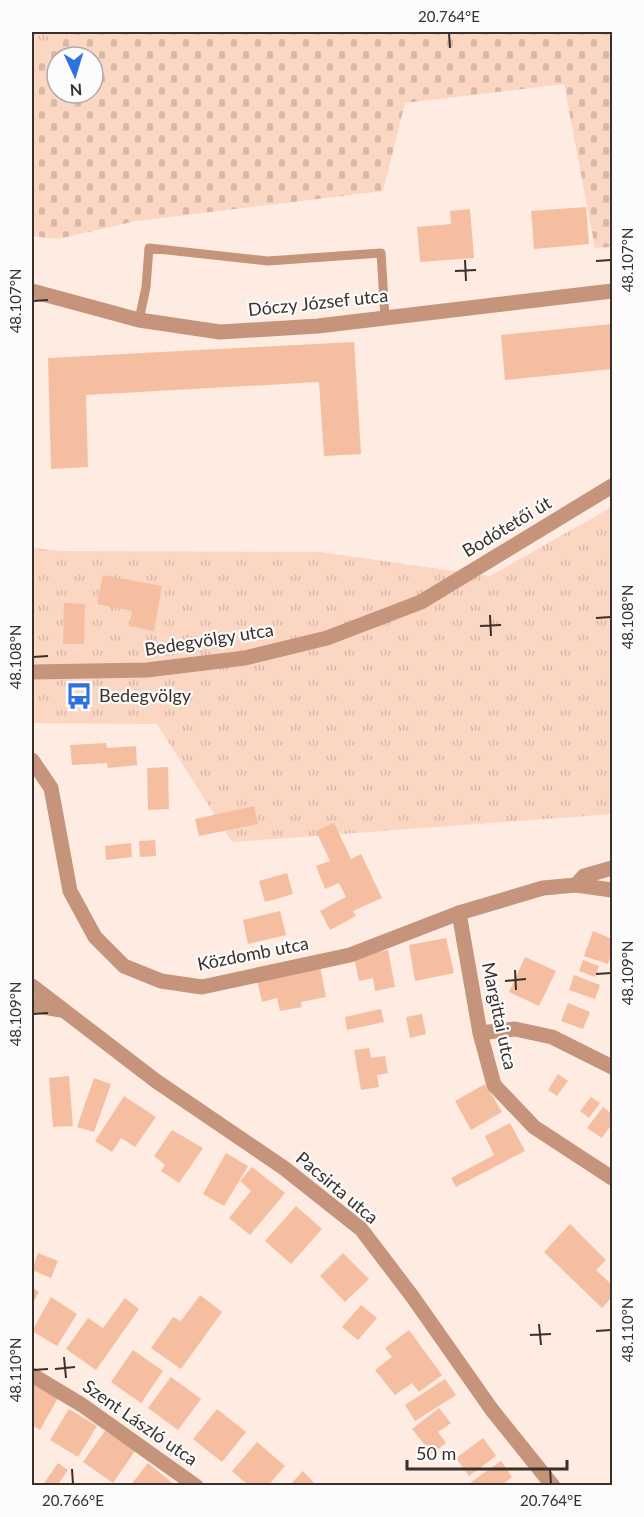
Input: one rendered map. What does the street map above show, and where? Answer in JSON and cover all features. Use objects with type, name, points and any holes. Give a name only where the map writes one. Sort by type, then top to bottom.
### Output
[{"type":"street","name":"Dóczy József utca","points":[[32,291],[139,320],[220,332],[318,326],[612,291]]},
{"type":"street","name":"Bodótetői út","points":[[421,602],[612,486]]},
{"type":"street","name":"Bedegvölgy utca","points":[[32,672],[147,670],[245,658],[327,638],[421,602]]},
{"type":"street","name":"Közdomb utca","points":[[32,760],[51,788],[70,891],[95,937],[124,966],[161,981],[202,987],[251,978],[350,954],[459,913],[543,888],[576,885],[612,890]]},
{"type":"street","points":[[576,885],[584,876],[612,868]]},
{"type":"street","name":"Margittai utca","points":[[459,913],[480,1034],[494,1084],[534,1127],[612,1178]]},
{"type":"street","name":"Pacsirta utca","points":[[32,986],[156,1081],[285,1168],[361,1229],[412,1296],[492,1410],[553,1485]]},
{"type":"street","points":[[32,1005],[62,1010]]},
{"type":"street","points":[[480,1034],[515,1029],[552,1037],[612,1067]]},
{"type":"street","name":"Szent László utca","points":[[32,1375],[82,1405],[196,1485]]},
{"type":"lane","points":[[139,320],[146,287],[149,248],[268,261],[381,253],[385,317]]},
{"type":"green space","points":[[32,32],[65,32],[64,41],[45,45],[45,48],[32,52]]},
{"type":"green space","points":[[65,32],[612,32],[612,247],[595,248],[564,84],[405,103],[383,191],[136,221],[58,239],[32,236],[32,52],[45,48],[45,105],[105,105],[105,45],[52,45],[64,41]]},
{"type":"green space","points":[[612,507],[612,814],[232,842],[157,724],[32,723],[32,548],[62,551],[319,552],[490,576]]},
{"type":"building","points":[[586,207],[589,244],[534,249],[531,211]]},
{"type":"building","points":[[470,209],[474,258],[420,262],[417,227],[451,224],[450,211]]},
{"type":"building","points":[[612,324],[612,369],[505,380],[501,335]]},
{"type":"building","points":[[354,342],[361,454],[324,456],[319,382],[86,395],[88,467],[51,469],[48,358]]},
{"type":"building","points":[[103,575],[162,586],[154,631],[129,626],[132,611],[97,604]]},
{"type":"building","points":[[64,603],[85,604],[84,644],[63,644]]},
{"type":"building","points":[[106,743],[107,748],[136,746],[137,765],[108,768],[107,763],[72,765],[70,745]]},
{"type":"building","points":[[168,767],[169,809],[148,810],[147,768]]},
{"type":"building","points":[[254,806],[258,824],[199,836],[195,819]]},
{"type":"building","points":[[334,823],[351,859],[361,854],[382,898],[353,911],[356,916],[330,930],[320,911],[346,897],[339,883],[325,889],[316,866],[330,861],[316,831]]},
{"type":"building","points":[[155,840],[156,856],[140,857],[139,841]]},
{"type":"building","points":[[131,843],[132,857],[106,860],[105,846]]},
{"type":"building","points":[[287,873],[293,894],[265,902],[259,881]]},
{"type":"building","points":[[280,911],[286,935],[248,944],[243,920]]},
{"type":"building","points":[[593,931],[612,939],[612,951],[608,964],[584,956]]},
{"type":"building","points":[[446,938],[454,973],[415,981],[409,945]]},
{"type":"building","points":[[388,950],[395,987],[375,991],[373,978],[359,981],[354,957]]},
{"type":"building","points":[[525,957],[556,971],[539,1006],[509,992]]},
{"type":"building","points":[[583,960],[599,966],[595,977],[579,971]]},
{"type":"building","points":[[320,966],[326,997],[301,1002],[302,1007],[280,1011],[277,998],[262,1002],[257,980]]},
{"type":"building","points":[[574,975],[600,985],[595,999],[569,990]]},
{"type":"building","points":[[568,1003],[590,1012],[583,1029],[561,1021]]},
{"type":"building","points":[[381,1009],[384,1022],[347,1030],[345,1017]]},
{"type":"building","points":[[422,1014],[426,1034],[410,1038],[406,1017]]},
{"type":"building","points":[[369,1048],[371,1058],[385,1056],[388,1073],[377,1075],[379,1087],[361,1090],[354,1050]]},
{"type":"building","points":[[558,1074],[568,1081],[557,1096],[548,1090]]},
{"type":"building","points":[[69,1076],[73,1126],[53,1127],[49,1078]]},
{"type":"building","points":[[94,1078],[111,1084],[94,1132],[77,1127]]},
{"type":"building","points":[[485,1084],[502,1112],[471,1130],[455,1101]]},
{"type":"building","points":[[124,1096],[156,1117],[135,1147],[121,1138],[112,1152],[95,1141]]},
{"type":"building","points":[[591,1097],[600,1103],[589,1118],[580,1111]]},
{"type":"building","points":[[603,1107],[612,1114],[612,1124],[602,1138],[587,1128]]},
{"type":"building","points":[[510,1123],[525,1151],[456,1187],[451,1178],[494,1155],[485,1136]]},
{"type":"building","points":[[172,1130],[203,1148],[179,1183],[161,1171],[165,1165],[154,1156]]},
{"type":"building","points":[[226,1153],[248,1166],[224,1206],[203,1194]]},
{"type":"building","points":[[252,1167],[285,1193],[250,1235],[229,1218],[251,1191],[240,1181]]},
{"type":"building","points":[[296,1206],[322,1229],[291,1264],[265,1241]]},
{"type":"building","points":[[570,1224],[606,1260],[596,1270],[612,1285],[612,1297],[602,1308],[544,1252]]},
{"type":"building","points":[[38,1253],[58,1261],[51,1278],[32,1270]]},
{"type":"building","points":[[343,1253],[369,1279],[345,1302],[320,1276]]},
{"type":"building","points":[[32,1287],[39,1292],[32,1305]]},
{"type":"building","points":[[200,1295],[222,1312],[181,1369],[151,1348],[173,1317],[181,1321]]},
{"type":"building","points":[[51,1297],[77,1314],[57,1346],[32,1331]]},
{"type":"building","points":[[125,1298],[139,1309],[96,1370],[66,1349],[88,1318],[103,1328]]},
{"type":"building","points":[[361,1305],[377,1318],[358,1340],[342,1327]]},
{"type":"building","points":[[409,1330],[442,1375],[419,1392],[412,1383],[395,1395],[375,1370],[392,1357],[385,1348]]},
{"type":"building","points":[[133,1350],[163,1371],[141,1403],[111,1382]]},
{"type":"building","points":[[171,1377],[201,1399],[178,1430],[148,1408]]},
{"type":"building","points":[[445,1379],[456,1395],[415,1421],[405,1405]]},
{"type":"building","points":[[32,1381],[59,1396],[40,1430],[32,1425]]},
{"type":"building","points":[[439,1408],[451,1423],[438,1432],[446,1443],[432,1454],[412,1429]]},
{"type":"building","points":[[69,1409],[97,1426],[78,1457],[50,1440]]},
{"type":"building","points":[[217,1409],[246,1432],[222,1462],[193,1439]]},
{"type":"building","points":[[105,1431],[135,1451],[113,1483],[83,1462]]},
{"type":"building","points":[[483,1438],[496,1456],[469,1476],[456,1458]]},
{"type":"building","points":[[257,1442],[285,1466],[268,1486],[249,1486],[232,1471]]},
{"type":"building","points":[[501,1461],[512,1477],[501,1486],[473,1486],[471,1482]]},
{"type":"building","points":[[58,1463],[68,1470],[57,1486],[42,1486]]},
{"type":"building","points":[[148,1463],[176,1486],[130,1486]]},
{"type":"building","points":[[303,1471],[317,1486],[289,1486]]},
{"type":"place","name":"Bedegvölgy","points":[[79,696]]}]
